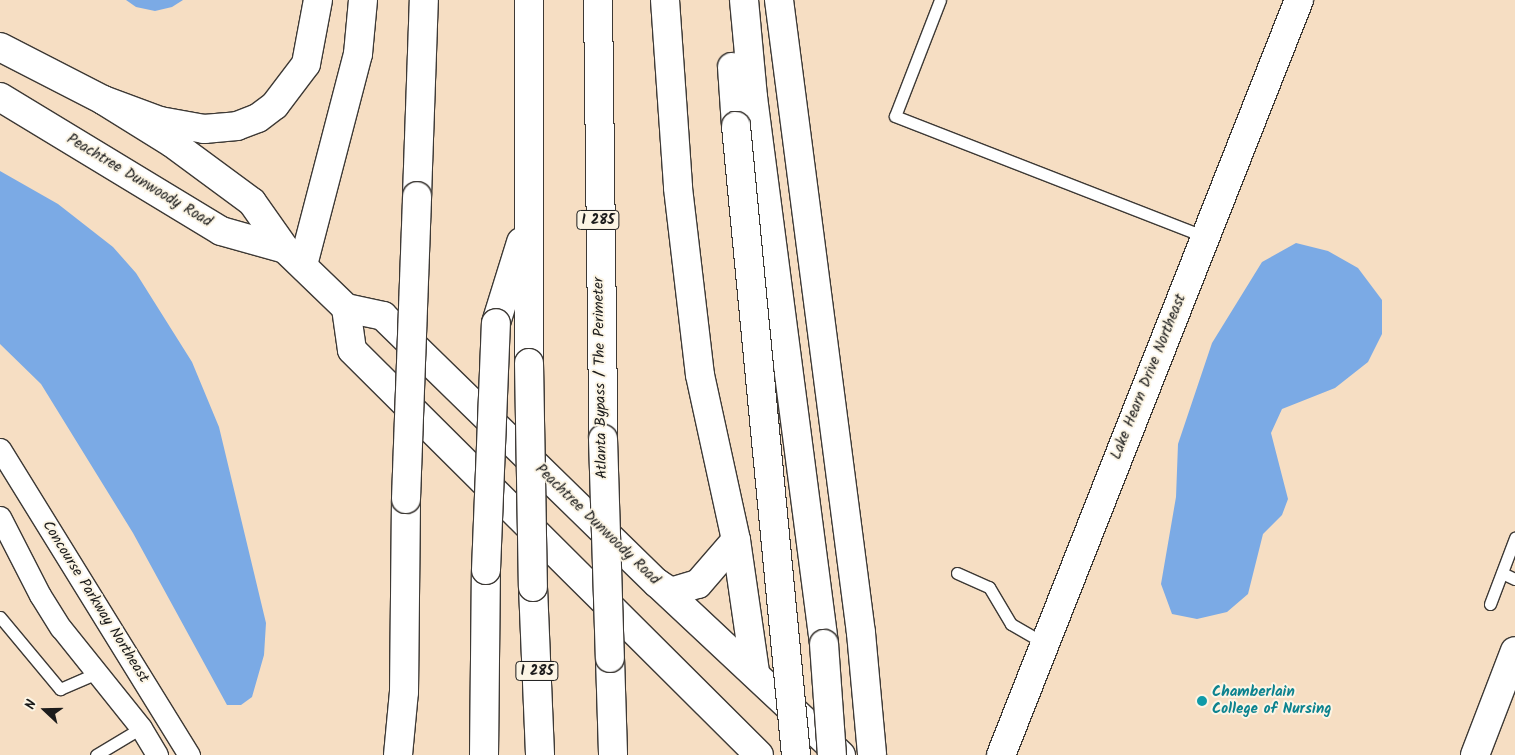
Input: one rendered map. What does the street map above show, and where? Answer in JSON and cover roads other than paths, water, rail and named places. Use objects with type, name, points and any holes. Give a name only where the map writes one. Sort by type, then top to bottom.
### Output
[{"type":"main road","points":[[102,100],[160,120],[204,129],[237,126],[258,118],[275,105],[306,64],[318,0]]},
{"type":"main road","points":[[294,257],[358,54],[364,0]]},
{"type":"main road","points":[[398,755],[404,692],[406,498],[424,0]]},
{"type":"main road","name":"I 285","points":[[529,0],[529,364],[533,587],[540,755]]},
{"type":"main road","name":"Atlanta Bypass / The Perimeter","points":[[598,0],[603,439],[613,755]]},
{"type":"main road","points":[[665,0],[678,188],[700,375],[736,540],[755,672]]},
{"type":"main road","points":[[727,0],[736,126],[796,755]]},
{"type":"main road","points":[[744,0],[753,97],[824,644],[832,755]]},
{"type":"main road","points":[[779,0],[861,633],[872,755]]},
{"type":"main road","name":"Lake Hearn Drive Northeast","points":[[1000,755],[1299,0]]},
{"type":"main road","name":"Peachtree Dunwoody Road","points":[[0,47],[102,100],[172,143],[252,202],[294,257],[346,308],[383,316],[657,583],[755,672],[841,755]]},
{"type":"main road","name":"Peachtree Dunwoody Road","points":[[0,97],[221,231],[294,257]]},
{"type":"main road","points":[[484,755],[486,570],[496,323],[529,217]]},
{"type":"main road","points":[[346,308],[352,350],[632,632],[759,755]]},
{"type":"main road","points":[[657,583],[671,592],[698,584],[736,540]]},
{"type":"main road","points":[[1476,755],[1515,651]]},
{"type":"main road","points":[[404,692],[410,755]]},
{"type":"street","name":"Concourse Parkway Northeast","points":[[0,449],[189,755]]},
{"type":"street","points":[[0,517],[40,595],[140,728],[157,755]]},
{"type":"lane","points":[[940,0],[895,116],[1205,237]]},
{"type":"lane","points":[[1490,604],[1515,538]]},
{"type":"lane","points":[[957,573],[989,587],[1011,624],[1044,643]]},
{"type":"lane","points":[[1502,573],[1515,579]]},
{"type":"lane","points":[[0,617],[60,689],[97,673]]},
{"type":"lane","points":[[96,755],[140,728]]},
{"type":"water","points":[[126,0],[183,0],[172,7],[155,11],[136,7]]},
{"type":"water","points":[[0,171],[58,204],[113,247],[136,273],[192,362],[219,427],[266,623],[264,655],[252,697],[241,705],[227,705],[133,533],[41,384],[0,344]]},
{"type":"water","points":[[1296,243],[1328,251],[1358,268],[1382,300],[1382,334],[1368,362],[1335,388],[1282,409],[1271,433],[1288,499],[1282,515],[1263,534],[1248,594],[1227,612],[1197,619],[1172,614],[1161,584],[1176,497],[1178,444],[1212,343],[1262,262]]},
{"type":"place","name":"Chamberlain College of Nursing","points":[[1202,701]]}]
